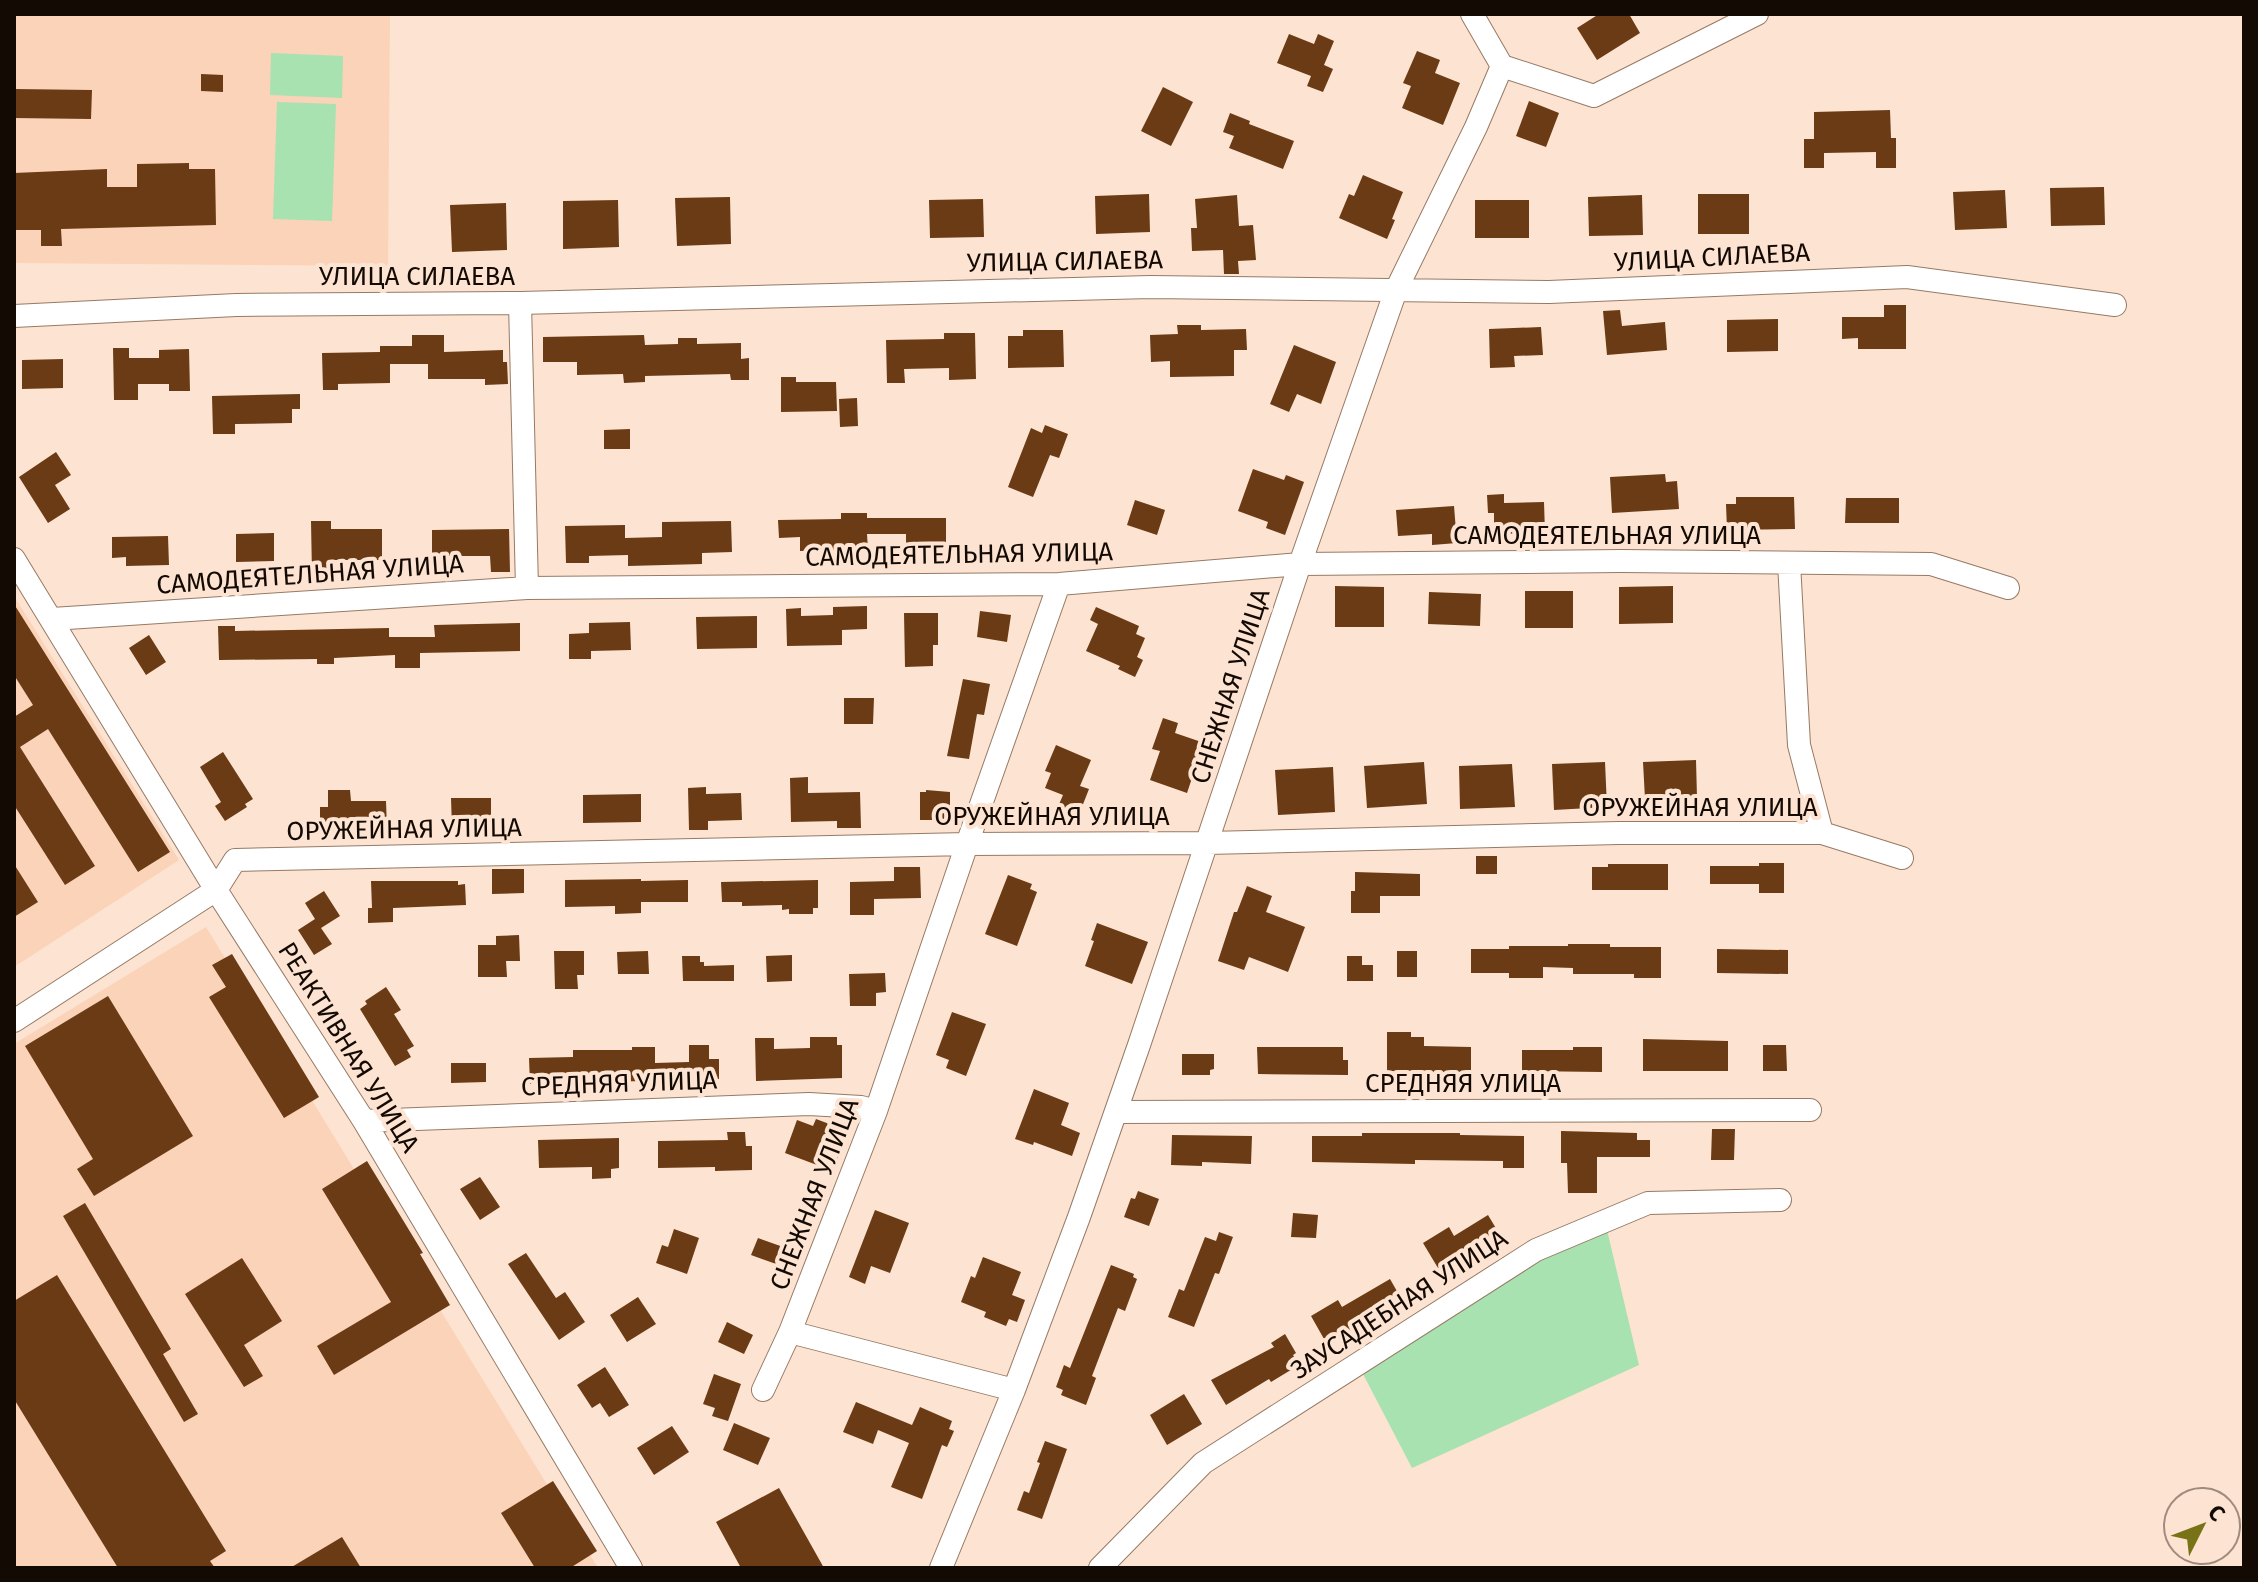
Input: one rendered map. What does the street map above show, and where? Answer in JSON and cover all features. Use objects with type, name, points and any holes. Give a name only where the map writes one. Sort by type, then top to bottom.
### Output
[{"type":"street","points":[[1472,14],[1502,66],[1594,96],[1757,14]]},
{"type":"street","name":"СНЕЖНАЯ УЛИЦА","points":[[941,1568],[1014,1390],[1116,1112],[1300,564],[1396,290],[1476,127],[1502,66]]},
{"type":"street","name":"УЛИЦА СИЛАЕВА","points":[[14,316],[236,305],[520,303],[1150,287],[1549,292],[1907,277],[2115,305]]},
{"type":"street","points":[[520,303],[527,588]]},
{"type":"street","name":"РЕАКТИВНАЯ УЛИЦА","points":[[14,559],[216,890],[364,1121],[631,1568]]},
{"type":"street","name":"САМОДЕЯТЕЛЬНАЯ УЛИЦА","points":[[52,619],[527,588],[1059,584],[1300,564],[1606,561],[1931,564],[2008,588]]},
{"type":"street","points":[[1789,563],[1799,745],[1822,833]]},
{"type":"street","name":"СНЕЖНАЯ УЛИЦА","points":[[1014,1390],[790,1332],[876,1111],[1059,584]]},
{"type":"street","name":"ОРУЖЕЙНАЯ УЛИЦА","points":[[216,890],[235,860],[967,844],[1207,843],[1619,833],[1822,833],[1902,858]]},
{"type":"street","points":[[14,1021],[216,890]]},
{"type":"street","name":"СРЕДНЯЯ УЛИЦА","points":[[364,1121],[809,1104],[861,1107],[876,1111]]},
{"type":"street","name":"СРЕДНЯЯ УЛИЦА","points":[[1116,1112],[1810,1110]]},
{"type":"street","name":"ЗАУСАДЕБНАЯ УЛИЦА","points":[[1100,1568],[1203,1463],[1536,1250],[1648,1203],[1780,1200]]},
{"type":"street","points":[[763,1390],[790,1332]]},
{"type":"shaded area","points":[[14,14],[390,14],[388,266],[14,263]]},
{"type":"shaded area","points":[[14,596],[179,860],[14,967]]},
{"type":"shaded area","points":[[206,927],[598,1568],[14,1568],[14,1044]]},
{"type":"green space","points":[[271,53],[343,56],[342,98],[270,95]]},
{"type":"green space","points":[[277,102],[336,104],[332,221],[273,219]]},
{"type":"green space","points":[[1607,1230],[1639,1365],[1412,1468],[1363,1374],[1539,1260]]},
{"type":"building","points":[[1599,14],[1629,14],[1640,33],[1597,60],[1577,28]]},
{"type":"building","points":[[1289,34],[1314,44],[1318,34],[1334,41],[1324,65],[1333,69],[1323,92],[1307,86],[1311,76],[1277,63]]},
{"type":"building","points":[[1417,51],[1440,60],[1435,73],[1460,83],[1443,125],[1402,108],[1411,86],[1403,83]]},
{"type":"building","points":[[201,74],[223,75],[223,92],[201,91]]},
{"type":"building","points":[[1163,87],[1193,102],[1171,146],[1141,131]]},
{"type":"building","points":[[14,89],[92,90],[91,119],[14,118]]},
{"type":"building","points":[[1529,101],[1559,113],[1546,147],[1516,136]]},
{"type":"building","points":[[1890,110],[1891,138],[1896,138],[1896,168],[1876,168],[1876,152],[1824,153],[1824,168],[1804,168],[1804,139],[1814,139],[1814,112]]},
{"type":"building","points":[[1230,113],[1250,121],[1249,124],[1294,141],[1283,169],[1229,148],[1234,136],[1223,132]]},
{"type":"building","points":[[189,163],[189,169],[215,169],[216,225],[61,229],[62,246],[41,246],[41,230],[14,230],[14,173],[107,169],[107,187],[137,187],[137,164]]},
{"type":"building","points":[[1363,175],[1403,192],[1387,239],[1339,218],[1349,194],[1354,196]]},
{"type":"building","points":[[2104,187],[2105,225],[2051,226],[2050,188]]},
{"type":"building","points":[[2005,190],[2007,228],[1955,230],[1953,192]]},
{"type":"building","points":[[1149,194],[1150,232],[1096,234],[1095,196]]},
{"type":"building","points":[[1698,194],[1749,194],[1749,234],[1698,234]]},
{"type":"building","points":[[1237,195],[1239,226],[1253,225],[1256,260],[1238,261],[1239,274],[1224,274],[1223,250],[1192,251],[1191,228],[1197,228],[1195,199]]},
{"type":"building","points":[[1642,195],[1643,235],[1589,236],[1588,197]]},
{"type":"building","points":[[730,197],[731,244],[677,246],[675,198]]},
{"type":"building","points":[[983,199],[984,237],[930,238],[929,200]]},
{"type":"building","points":[[618,200],[619,247],[563,249],[563,201]]},
{"type":"building","points":[[1475,200],[1529,200],[1529,238],[1475,238]]},
{"type":"building","points":[[506,203],[507,250],[452,252],[450,205]]},
{"type":"building","points":[[1884,305],[1906,305],[1906,349],[1858,349],[1858,338],[1842,339],[1842,317],[1884,317]]},
{"type":"building","points":[[1620,310],[1622,326],[1665,322],[1667,350],[1607,355],[1603,311]]},
{"type":"building","points":[[1778,319],[1778,351],[1727,352],[1727,320]]},
{"type":"building","points":[[1177,325],[1201,325],[1201,330],[1246,329],[1247,350],[1234,350],[1234,376],[1170,377],[1170,361],[1151,362],[1150,335],[1178,334]]},
{"type":"building","points":[[1541,327],[1543,355],[1514,356],[1515,367],[1490,368],[1489,329]]},
{"type":"building","points":[[1023,330],[1063,330],[1064,367],[1008,368],[1008,336],[1023,336]]},
{"type":"building","points":[[944,333],[975,333],[976,379],[949,380],[949,368],[904,369],[905,383],[887,383],[886,340],[944,339]]},
{"type":"building","points":[[412,335],[444,335],[444,352],[503,350],[508,384],[485,385],[485,379],[428,379],[428,364],[390,364],[390,383],[338,384],[338,390],[323,390],[322,353],[380,352],[380,346],[412,346]]},
{"type":"building","points":[[644,335],[645,345],[678,344],[678,338],[697,338],[697,344],[741,343],[741,359],[749,358],[749,380],[731,380],[730,374],[645,376],[645,382],[624,383],[623,374],[577,375],[577,362],[543,362],[543,337]]},
{"type":"building","points":[[1294,345],[1336,362],[1321,404],[1297,394],[1289,412],[1270,404]]},
{"type":"building","points":[[113,348],[129,348],[129,358],[159,358],[159,350],[189,349],[190,391],[169,391],[169,384],[138,384],[138,400],[114,400]]},
{"type":"building","points":[[63,359],[63,388],[22,389],[22,360]]},
{"type":"building","points":[[781,377],[796,377],[796,382],[836,382],[837,411],[781,412]]},
{"type":"building","points":[[300,394],[300,409],[292,409],[292,423],[235,424],[235,434],[213,434],[212,396]]},
{"type":"building","points":[[857,398],[858,426],[840,427],[839,399]]},
{"type":"building","points":[[1045,425],[1068,434],[1059,458],[1050,455],[1033,497],[1008,487],[1031,428],[1042,433]]},
{"type":"building","points":[[630,429],[630,449],[604,449],[604,430]]},
{"type":"building","points":[[56,452],[71,475],[55,485],[70,509],[48,523],[19,477]]},
{"type":"building","points":[[1253,469],[1284,480],[1286,475],[1304,482],[1285,535],[1266,528],[1268,522],[1238,511]]},
{"type":"building","points":[[1665,474],[1666,482],[1677,481],[1679,509],[1612,513],[1610,477]]},
{"type":"building","points":[[1504,494],[1504,503],[1544,502],[1545,533],[1494,534],[1494,513],[1488,513],[1487,495]]},
{"type":"building","points":[[1736,497],[1794,497],[1795,529],[1727,530],[1726,504],[1736,504]]},
{"type":"building","points":[[1846,498],[1899,498],[1899,523],[1845,523]]},
{"type":"building","points":[[1135,500],[1165,510],[1157,535],[1127,525]]},
{"type":"building","points":[[1454,506],[1457,543],[1432,545],[1432,534],[1398,536],[1396,510]]},
{"type":"building","points":[[841,513],[867,513],[867,518],[946,518],[946,546],[906,546],[906,534],[867,534],[868,550],[800,551],[800,537],[779,538],[778,520],[841,519]]},
{"type":"building","points":[[311,521],[331,521],[331,529],[382,529],[382,560],[332,560],[332,575],[312,575]]},
{"type":"building","points":[[731,521],[732,552],[702,553],[702,564],[628,566],[628,555],[589,556],[589,563],[566,563],[565,526],[625,525],[625,538],[662,537],[662,522]]},
{"type":"building","points":[[509,529],[510,572],[491,572],[490,556],[432,556],[432,530]]},
{"type":"building","points":[[274,533],[274,561],[236,562],[236,534]]},
{"type":"building","points":[[168,536],[169,565],[126,566],[126,557],[112,558],[112,537]]},
{"type":"building","points":[[1335,586],[1384,587],[1384,627],[1335,627]]},
{"type":"building","points":[[1673,586],[1673,623],[1619,624],[1619,587]]},
{"type":"building","points":[[1525,591],[1573,591],[1573,628],[1525,628]]},
{"type":"building","points":[[1429,592],[1481,594],[1480,626],[1428,624]]},
{"type":"building","points":[[14,604],[170,852],[138,872],[48,729],[20,747],[95,866],[65,885],[14,805],[14,717],[33,705],[14,675]]},
{"type":"building","points":[[867,606],[867,629],[842,630],[842,645],[787,646],[786,609],[801,608],[801,616],[833,615],[833,607]]},
{"type":"building","points":[[1096,607],[1139,626],[1136,634],[1145,638],[1137,657],[1143,660],[1135,677],[1118,669],[1120,666],[1086,651],[1098,624],[1090,620]]},
{"type":"building","points":[[980,611],[1011,615],[1007,642],[977,637]]},
{"type":"building","points":[[904,613],[938,613],[938,645],[933,645],[933,666],[905,667]]},
{"type":"building","points":[[757,616],[757,648],[697,649],[696,617]]},
{"type":"building","points":[[630,622],[631,650],[591,651],[591,659],[569,659],[569,634],[589,633],[589,623]]},
{"type":"building","points":[[520,623],[520,651],[420,653],[420,668],[395,668],[395,655],[334,658],[334,664],[317,664],[317,659],[219,660],[218,626],[235,626],[235,631],[389,628],[389,637],[435,637],[434,625]]},
{"type":"building","points":[[149,635],[166,662],[146,675],[129,648]]},
{"type":"building","points":[[963,679],[990,684],[984,715],[977,714],[969,759],[947,756]]},
{"type":"building","points":[[844,698],[874,698],[873,724],[844,724]]},
{"type":"building","points":[[1163,718],[1178,723],[1175,733],[1216,747],[1208,770],[1196,766],[1187,793],[1150,780],[1160,751],[1152,749]]},
{"type":"building","points":[[1056,745],[1091,760],[1080,786],[1089,789],[1078,817],[1057,809],[1063,795],[1045,788],[1051,773],[1045,771]]},
{"type":"building","points":[[223,752],[253,799],[245,804],[247,807],[225,821],[215,806],[221,802],[200,767]]},
{"type":"building","points":[[1696,760],[1697,797],[1645,799],[1643,762]]},
{"type":"building","points":[[1424,762],[1427,804],[1367,808],[1364,766]]},
{"type":"building","points":[[1605,762],[1607,807],[1554,810],[1552,764]]},
{"type":"building","points":[[1512,764],[1515,807],[1460,809],[1459,766]]},
{"type":"building","points":[[1333,767],[1335,812],[1278,815],[1275,770]]},
{"type":"building","points":[[808,777],[808,793],[860,792],[861,828],[837,828],[837,821],[791,822],[790,778]]},
{"type":"building","points":[[706,787],[706,794],[741,793],[742,820],[708,821],[708,830],[689,830],[688,788]]},
{"type":"building","points":[[328,790],[350,790],[351,801],[386,801],[387,829],[351,830],[351,836],[327,836],[327,827],[320,827],[320,807],[328,807]]},
{"type":"building","points":[[920,792],[950,792],[950,820],[920,820]]},
{"type":"building","points":[[641,794],[641,822],[583,823],[583,795]]},
{"type":"building","points":[[451,798],[491,798],[491,828],[452,828]]},
{"type":"building","points":[[1476,856],[1497,856],[1497,874],[1476,874]]},
{"type":"building","points":[[1759,863],[1784,863],[1784,893],[1759,893],[1759,884],[1710,884],[1710,866],[1759,866]]},
{"type":"building","points":[[14,864],[38,902],[14,917]]},
{"type":"building","points":[[1608,864],[1668,864],[1668,890],[1592,890],[1592,867],[1608,867]]},
{"type":"building","points":[[894,867],[920,867],[921,898],[874,899],[874,915],[850,915],[850,882],[894,881]]},
{"type":"building","points":[[492,869],[524,869],[524,893],[492,894]]},
{"type":"building","points":[[1355,872],[1420,874],[1420,896],[1380,896],[1380,913],[1351,913]]},
{"type":"building","points":[[1008,875],[1032,884],[1030,889],[1037,892],[1017,946],[985,934]]},
{"type":"building","points":[[565,880],[688,880],[688,902],[641,902],[641,913],[615,914],[615,906],[565,907]]},
{"type":"building","points":[[818,880],[818,908],[813,908],[813,914],[789,914],[789,909],[782,910],[782,905],[742,906],[742,902],[722,902],[721,882]]},
{"type":"building","points":[[371,881],[458,881],[458,885],[465,884],[466,905],[393,908],[393,922],[368,923],[368,908],[372,908]]},
{"type":"building","points":[[1247,886],[1272,896],[1266,912],[1305,927],[1288,972],[1249,957],[1244,970],[1218,961],[1234,912],[1237,912]]},
{"type":"building","points":[[324,891],[340,916],[321,928],[332,944],[314,955],[298,930],[315,919],[305,903]]},
{"type":"building","points":[[1097,923],[1148,942],[1132,984],[1085,966]]},
{"type":"building","points":[[519,935],[520,961],[506,961],[507,977],[478,977],[478,945],[496,945],[496,936]]},
{"type":"building","points":[[1568,944],[1661,947],[1661,978],[1634,978],[1634,974],[1573,974],[1573,968],[1543,967],[1543,978],[1509,978],[1509,973],[1471,973],[1471,949]]},
{"type":"building","points":[[1717,949],[1788,950],[1788,974],[1717,973]]},
{"type":"building","points":[[554,951],[584,951],[584,975],[577,975],[578,989],[555,989]]},
{"type":"building","points":[[648,951],[649,974],[618,974],[617,952]]},
{"type":"building","points":[[1397,951],[1417,951],[1417,977],[1397,977]]},
{"type":"building","points":[[232,954],[319,1097],[284,1118],[209,997],[226,987],[212,965]]},
{"type":"building","points":[[792,955],[792,981],[767,982],[766,956]]},
{"type":"building","points":[[682,956],[700,956],[704,966],[734,965],[734,981],[683,981]]},
{"type":"building","points":[[1347,956],[1362,956],[1362,965],[1373,965],[1373,981],[1347,981]]},
{"type":"building","points":[[885,973],[886,992],[876,993],[876,1006],[850,1006],[849,974]]},
{"type":"building","points":[[386,987],[401,1010],[394,1014],[414,1046],[407,1050],[411,1057],[395,1066],[360,1009],[367,1004],[365,1001]]},
{"type":"building","points":[[108,996],[193,1136],[94,1196],[77,1169],[93,1159],[25,1046]]},
{"type":"building","points":[[952,1012],[986,1024],[966,1076],[946,1068],[949,1060],[936,1055]]},
{"type":"building","points":[[1387,1032],[1411,1032],[1411,1037],[1424,1037],[1424,1046],[1471,1047],[1471,1073],[1387,1071]]},
{"type":"building","points":[[810,1037],[837,1037],[837,1045],[842,1045],[842,1078],[756,1081],[755,1038],[774,1038],[774,1049],[810,1048]]},
{"type":"building","points":[[1643,1039],[1728,1041],[1728,1071],[1643,1071]]},
{"type":"building","points":[[689,1045],[709,1045],[709,1059],[719,1059],[719,1079],[530,1084],[529,1058],[573,1057],[573,1050],[655,1047],[655,1063],[689,1062]]},
{"type":"building","points":[[1763,1045],[1786,1045],[1787,1071],[1763,1071]]},
{"type":"building","points":[[1257,1047],[1343,1047],[1343,1060],[1348,1060],[1348,1075],[1258,1074]]},
{"type":"building","points":[[1573,1047],[1602,1047],[1602,1072],[1522,1071],[1522,1050],[1573,1050]]},
{"type":"building","points":[[1182,1054],[1214,1054],[1214,1069],[1210,1070],[1210,1075],[1182,1075]]},
{"type":"building","points":[[451,1063],[486,1063],[486,1082],[451,1083]]},
{"type":"building","points":[[1034,1089],[1069,1103],[1061,1125],[1080,1133],[1072,1156],[1034,1142],[1033,1145],[1015,1139]]},
{"type":"building","points":[[816,1119],[848,1131],[833,1171],[785,1153],[797,1120],[813,1126]]},
{"type":"building","points":[[1712,1129],[1735,1129],[1734,1160],[1711,1160]]},
{"type":"building","points":[[1561,1131],[1637,1133],[1637,1140],[1650,1140],[1650,1157],[1597,1157],[1597,1193],[1568,1193],[1567,1163],[1561,1163]]},
{"type":"building","points":[[727,1132],[745,1132],[746,1146],[752,1146],[752,1170],[658,1168],[658,1141],[728,1140]]},
{"type":"building","points":[[1362,1133],[1524,1136],[1524,1168],[1503,1168],[1503,1161],[1415,1160],[1415,1164],[1312,1162],[1312,1136],[1362,1136]]},
{"type":"building","points":[[1172,1135],[1252,1136],[1251,1164],[1202,1162],[1202,1166],[1171,1165]]},
{"type":"building","points":[[619,1138],[619,1168],[611,1169],[611,1178],[592,1179],[592,1167],[539,1168],[538,1140]]},
{"type":"building","points":[[367,1161],[423,1253],[420,1254],[450,1305],[334,1375],[317,1346],[391,1302],[322,1189]]},
{"type":"building","points":[[480,1177],[500,1207],[480,1220],[460,1189]]},
{"type":"building","points":[[1138,1191],[1159,1199],[1149,1226],[1124,1217],[1131,1198],[1135,1199]]},
{"type":"building","points":[[85,1203],[171,1349],[163,1354],[198,1414],[184,1422],[63,1216]]},
{"type":"building","points":[[875,1210],[909,1223],[890,1273],[871,1266],[865,1284],[849,1277]]},
{"type":"building","points":[[1293,1213],[1318,1215],[1316,1238],[1291,1237]]},
{"type":"building","points":[[1488,1215],[1503,1240],[1469,1260],[1469,1266],[1444,1278],[1423,1243],[1449,1227],[1454,1236]]},
{"type":"building","points":[[674,1229],[699,1238],[687,1274],[656,1263],[662,1245],[668,1247]]},
{"type":"building","points":[[1219,1232],[1233,1237],[1194,1327],[1168,1317],[1179,1289],[1184,1291],[1205,1237],[1216,1241]]},
{"type":"building","points":[[758,1238],[786,1248],[779,1265],[751,1255]]},
{"type":"building","points":[[526,1253],[556,1298],[565,1292],[585,1322],[559,1340],[508,1264]]},
{"type":"building","points":[[983,1257],[1021,1272],[1012,1295],[1025,1300],[1017,1322],[1009,1319],[1006,1326],[984,1317],[986,1312],[961,1302],[971,1276],[975,1278]]},
{"type":"building","points":[[242,1258],[282,1321],[244,1345],[263,1376],[244,1387],[185,1294]]},
{"type":"building","points":[[1111,1265],[1134,1274],[1133,1277],[1137,1279],[1125,1311],[1118,1308],[1092,1376],[1096,1378],[1086,1405],[1061,1395],[1063,1390],[1056,1387],[1064,1365],[1070,1368]]},
{"type":"building","points":[[57,1275],[226,1551],[210,1561],[215,1568],[118,1568],[14,1399],[14,1301]]},
{"type":"building","points":[[1390,1279],[1402,1300],[1328,1346],[1311,1316],[1338,1300],[1342,1307]]},
{"type":"building","points":[[638,1297],[656,1324],[627,1342],[610,1315]]},
{"type":"building","points":[[727,1322],[753,1335],[744,1354],[718,1342]]},
{"type":"building","points":[[1285,1334],[1299,1365],[1226,1405],[1211,1380],[1274,1347],[1271,1343]]},
{"type":"building","points":[[605,1367],[629,1405],[609,1417],[600,1403],[592,1408],[577,1385]]},
{"type":"building","points":[[714,1374],[741,1384],[728,1421],[712,1416],[715,1408],[703,1404]]},
{"type":"building","points":[[1184,1394],[1202,1424],[1167,1445],[1150,1415]]},
{"type":"building","points":[[856,1402],[912,1425],[920,1407],[952,1421],[949,1429],[954,1431],[947,1447],[942,1445],[922,1499],[891,1487],[909,1443],[878,1430],[873,1444],[843,1432]]},
{"type":"building","points":[[734,1423],[770,1438],[758,1465],[723,1450]]},
{"type":"building","points":[[672,1426],[689,1452],[654,1475],[637,1448]]},
{"type":"building","points":[[1045,1441],[1067,1449],[1042,1519],[1017,1510],[1024,1491],[1029,1493]]},
{"type":"building","points":[[553,1481],[597,1551],[570,1568],[535,1568],[501,1513]]},
{"type":"building","points":[[779,1488],[824,1568],[741,1568],[716,1522]]},
{"type":"building","points":[[342,1537],[361,1568],[290,1568]]}]
